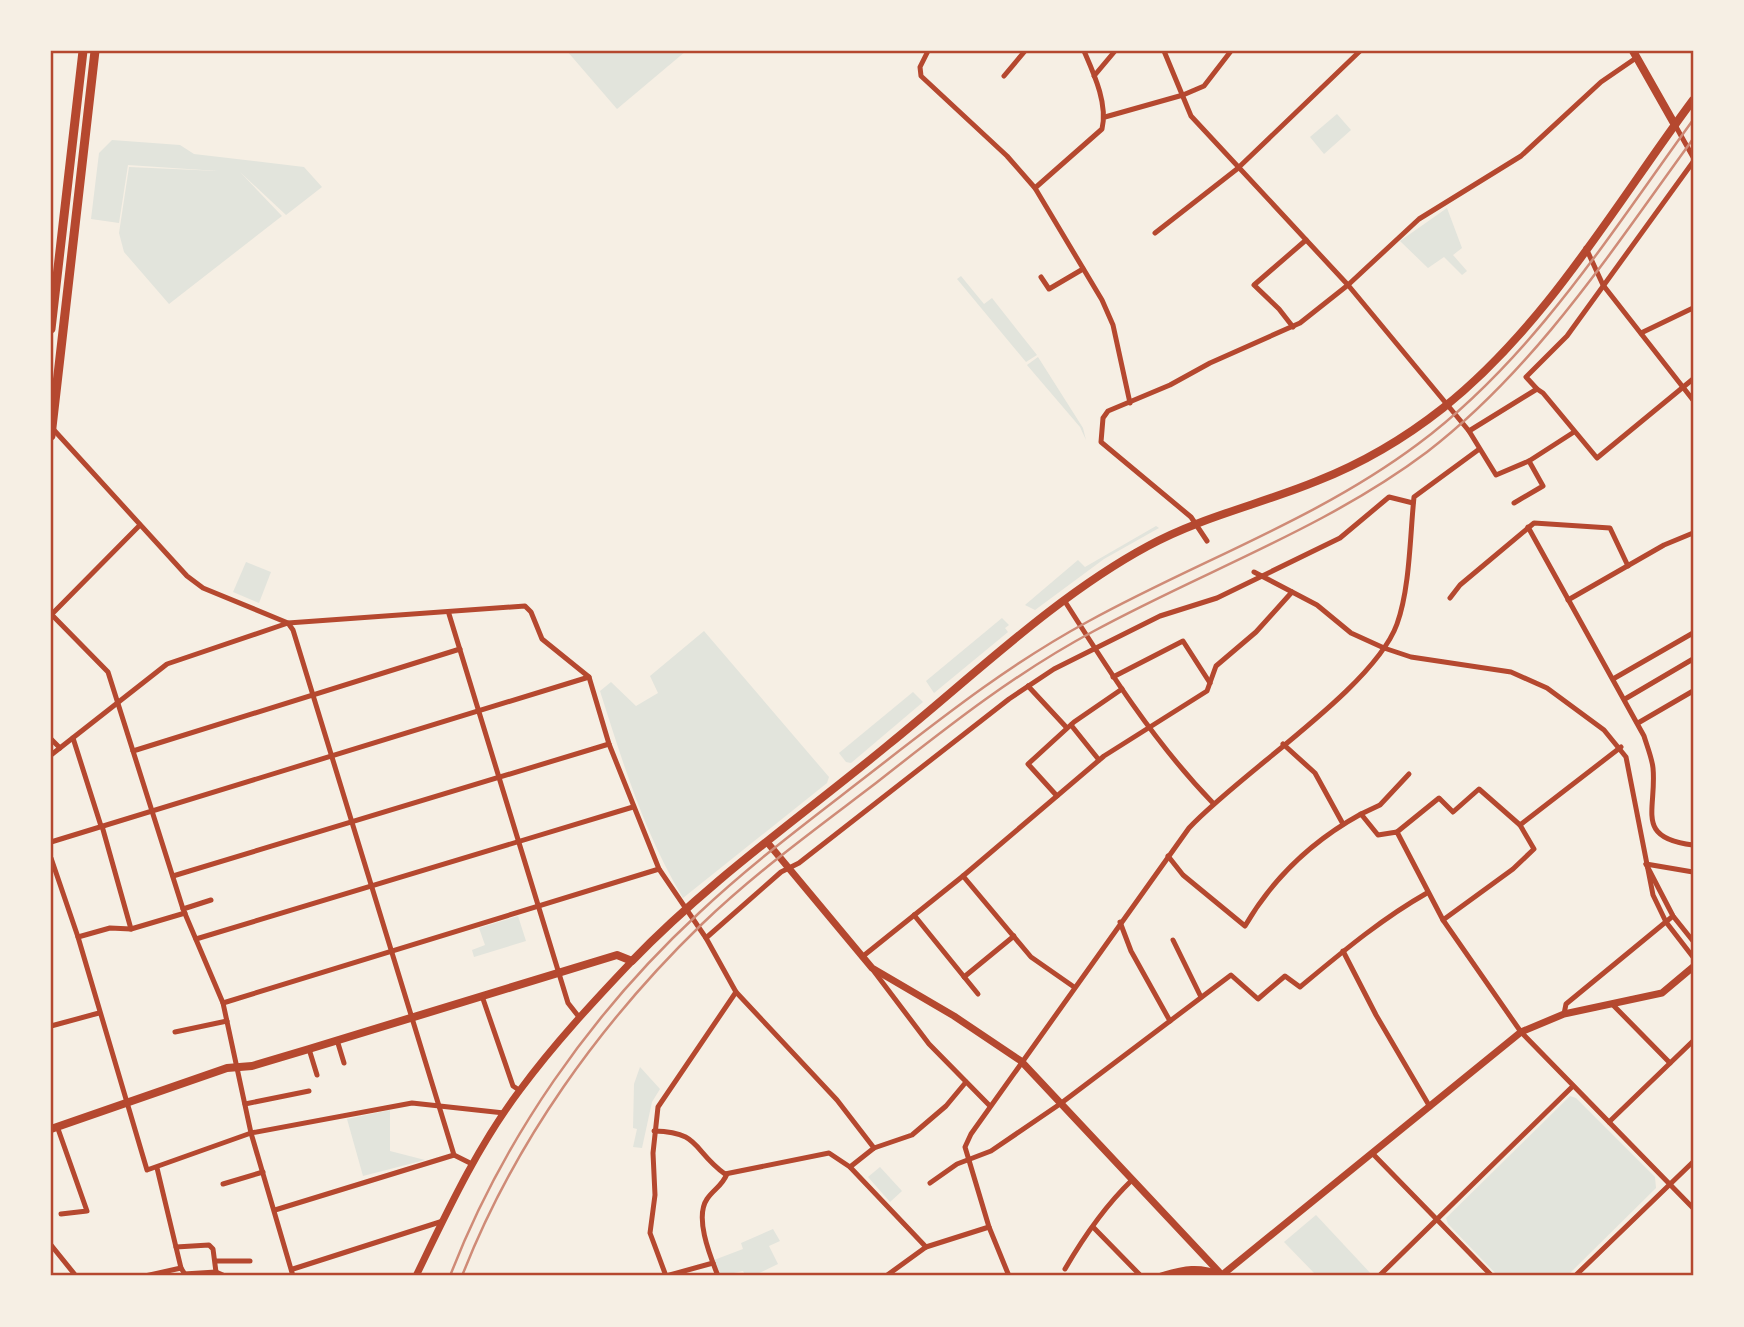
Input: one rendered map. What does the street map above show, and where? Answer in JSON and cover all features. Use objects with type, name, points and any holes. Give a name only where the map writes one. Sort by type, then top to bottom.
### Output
[{"type":"highway","points":[[51,330],[83,51]]},
{"type":"highway","points":[[51,436],[95,51]]},
{"type":"main road","points":[[1634,55],[1675,125]]},
{"type":"main road","points":[[54,1128],[125,1101],[309,1049],[617,955],[632,961],[685,910],[1065,600],[1149,545],[1196,524],[1317,481],[1384,449],[1446,405],[1519,335],[1693,100]]},
{"type":"street","points":[[928,51],[920,67],[921,76],[1007,156],[1035,188],[1083,269],[1113,325],[1130,403]]},
{"type":"street","points":[[1004,76],[1025,51]]},
{"type":"street","points":[[1035,188],[1102,129],[1105,117],[1084,51]]},
{"type":"street","points":[[1094,76],[1115,51]]},
{"type":"street","points":[[1164,51],[1191,116],[1237,169],[1348,285],[1469,431],[1478,450],[1496,475],[1529,461],[1574,432]]},
{"type":"street","points":[[1105,117],[1183,95],[1204,86],[1231,51]]},
{"type":"street","points":[[1155,233],[1237,169],[1360,51]]},
{"type":"street","points":[[1207,541],[1196,524],[1101,442],[1102,418],[1108,411],[1293,327],[1348,285],[1419,219],[1521,156],[1634,55]]},
{"type":"street","points":[[1675,125],[1693,159],[1567,336],[1526,377],[1543,393],[1597,458],[1693,379]]},
{"type":"street","points":[[1293,327],[1254,285],[1306,240]]},
{"type":"street","points":[[1586,248],[1603,285],[1693,400]]},
{"type":"street","points":[[1041,277],[1049,289],[1083,269]]},
{"type":"street","points":[[1641,333],[1693,308]]},
{"type":"street","points":[[1469,431],[1537,389]]},
{"type":"street","points":[[51,428],[187,576],[203,588],[288,623],[454,1155]]},
{"type":"street","points":[[1009,1276],[989,1227],[965,1147],[989,1105],[1120,922],[1212,802],[1357,679],[1384,648],[1400,613],[1414,497],[1478,450]]},
{"type":"street","points":[[1514,503],[1543,486],[1529,461]]},
{"type":"street","points":[[706,938],[781,872],[789,869],[1028,686],[1076,656],[1160,616],[1217,598],[1340,538],[1389,497],[1413,503]]},
{"type":"street","points":[[1450,598],[1460,585],[1534,523],[1610,528],[1628,566]]},
{"type":"street","points":[[140,526],[51,615],[108,672],[119,702],[132,751],[184,911],[223,1003],[251,1133],[293,1276]]},
{"type":"street","points":[[1528,527],[1638,723],[1653,768],[1651,821],[1664,838],[1693,845]]},
{"type":"street","points":[[1568,600],[1693,533]]},
{"type":"street","points":[[1254,572],[1317,605],[1351,633],[1384,648],[1411,657],[1511,672],[1546,688],[1589,717],[1621,747],[1630,771],[1653,895],[1666,922],[1693,957]]},
{"type":"street","points":[[862,957],[963,876],[1099,760],[1207,691],[1216,666],[1256,632],[1292,592]]},
{"type":"street","points":[[1065,600],[1147,727],[1178,767],[1212,802]]},
{"type":"street","points":[[51,755],[167,664],[288,623],[449,614],[525,606],[531,612],[542,639],[589,677],[609,744],[659,869],[706,938],[736,992],[837,1100],[874,1148]]},
{"type":"street","points":[[449,614],[568,1003],[579,1017]]},
{"type":"street","points":[[1613,679],[1693,633]]},
{"type":"street","points":[[1113,677],[1182,640],[1210,683]]},
{"type":"street","points":[[132,751],[460,649]]},
{"type":"street","points":[[1625,699],[1693,659]]},
{"type":"street","points":[[51,842],[589,677]]},
{"type":"street","points":[[1028,686],[1099,760]]},
{"type":"street","points":[[1057,796],[1028,764],[1069,726],[1122,689]]},
{"type":"street","points":[[1638,723],[1693,691]]},
{"type":"street","points":[[73,738],[131,929]]},
{"type":"street","points":[[51,739],[60,748]]},
{"type":"street","points":[[173,876],[609,744]]},
{"type":"street","points":[[1283,744],[1315,772],[1343,824]]},
{"type":"street","points":[[1520,825],[1621,747]]},
{"type":"street","points":[[1168,856],[1183,875],[1245,926],[1273,883],[1291,865],[1343,824],[1380,805],[1409,774]]},
{"type":"street","points":[[1361,814],[1378,835],[1397,832],[1439,798],[1453,812],[1479,789],[1520,825],[1534,849],[1513,869],[1443,920]]},
{"type":"street","points":[[196,939],[632,807]]},
{"type":"street","points":[[1397,832],[1443,920],[1521,1032],[1693,1209]]},
{"type":"street","points":[[767,842],[872,968],[929,1044],[989,1105]]},
{"type":"street","points":[[51,858],[78,937],[147,1170],[251,1133],[412,1103],[504,1113]]},
{"type":"street","points":[[1646,864],[1693,872]]},
{"type":"street","points":[[1646,864],[1673,916],[1693,942]]},
{"type":"street","points":[[223,1003],[659,869]]},
{"type":"street","points":[[963,876],[1031,957],[1074,987]]},
{"type":"street","points":[[930,1183],[969,1160],[991,1151],[1060,1104],[1231,975],[1258,999],[1285,976],[1300,987],[1367,935],[1383,918],[1427,892]]},
{"type":"street","points":[[78,937],[110,929],[131,929],[211,900]]},
{"type":"street","points":[[914,915],[978,995]]},
{"type":"street","points":[[1564,1014],[1566,1004],[1673,916]]},
{"type":"street","points":[[1120,922],[1131,951],[1170,1021]]},
{"type":"street","points":[[964,977],[1014,936]]},
{"type":"street","points":[[1173,940],[1201,997]]},
{"type":"street","points":[[1343,951],[1376,1015],[1430,1107]]},
{"type":"street","points":[[416,1276],[472,1164],[519,1090],[579,1017],[632,961]]},
{"type":"street","points":[[1222,1276],[1521,1032],[1564,1014],[1662,993],[1693,967]]},
{"type":"street","points":[[872,968],[954,1016],[1021,1061],[1222,1276]]},
{"type":"street","points":[[713,1263],[666,1276],[650,1233],[655,1195],[654,1131],[661,1098],[736,992]]},
{"type":"street","points":[[482,996],[513,1086],[519,1090]]},
{"type":"street","points":[[1613,1005],[1670,1063]]},
{"type":"street","points":[[51,1026],[99,1013]]},
{"type":"street","points":[[174,1032],[227,1021]]},
{"type":"street","points":[[337,1040],[344,1063]]},
{"type":"street","points":[[1609,1122],[1693,1041]]},
{"type":"street","points":[[309,1049],[317,1075]]},
{"type":"street","points":[[850,1167],[874,1148],[912,1135],[946,1106],[966,1082]]},
{"type":"street","points":[[1379,1276],[1573,1086]]},
{"type":"street","points":[[245,1104],[309,1091]]},
{"type":"street","points":[[54,1128],[88,1211],[61,1214]]},
{"type":"street","points":[[654,1131],[682,1133],[692,1139],[714,1166],[727,1174],[801,1156],[829,1153],[850,1167],[926,1247]]},
{"type":"street","points":[[1373,1153],[1492,1276]]},
{"type":"street","points":[[275,1210],[454,1155],[472,1164]]},
{"type":"street","points":[[1575,1276],[1693,1161]]},
{"type":"street","points":[[157,1168],[184,1273]]},
{"type":"street","points":[[223,1184],[263,1172]]},
{"type":"street","points":[[718,1276],[703,1223],[704,1205],[707,1198],[722,1187],[727,1174]]},
{"type":"street","points":[[1065,1269],[1083,1238],[1094,1228],[1112,1200],[1132,1180]]},
{"type":"street","points":[[293,1269],[443,1222]]},
{"type":"street","points":[[886,1276],[926,1247],[989,1227]]},
{"type":"street","points":[[1094,1228],[1141,1276]]},
{"type":"street","points":[[51,1245],[76,1276]]},
{"type":"street","points":[[176,1247],[209,1245],[216,1261],[216,1272]]},
{"type":"street","points":[[216,1261],[250,1261]]},
{"type":"street","points":[[1161,1276],[1189,1267],[1205,1268],[1222,1276]]},
{"type":"street","points":[[145,1276],[216,1272],[225,1276]]},
{"type":"shaded area","points":[[567,51],[686,51],[617,109]]},
{"type":"shaded area","points":[[1337,114],[1351,130],[1324,154],[1310,137]]},
{"type":"shaded area","points":[[112,140],[180,145],[194,154],[304,167],[322,187],[286,215],[240,172],[282,216],[169,304],[124,252],[119,233],[129,167],[218,171],[128,165],[119,223],[91,219],[99,153]]},
{"type":"shaded area","points":[[1447,208],[1462,248],[1453,255],[1467,271],[1462,275],[1444,257],[1428,268],[1400,241]]},
{"type":"shaded area","points":[[961,276],[984,304],[992,298],[1037,355],[1026,362],[957,279]]},
{"type":"shaded area","points":[[1038,357],[1083,428],[1086,440],[1080,427],[1027,365]]},
{"type":"shaded area","points":[[1156,526],[1159,528],[1104,559],[1035,610],[1025,605],[1078,560],[1085,567]]},
{"type":"shaded area","points":[[246,562],[271,572],[259,603],[233,592]]},
{"type":"shaded area","points":[[1002,618],[1009,625],[1005,628],[1008,632],[934,693],[926,681]]},
{"type":"shaded area","points":[[704,631],[829,777],[827,783],[683,898],[646,823],[600,691],[611,682],[636,706],[658,693],[650,676]]},
{"type":"shaded area","points":[[913,692],[923,702],[851,763],[846,762],[839,753]]},
{"type":"shaded area","points":[[518,916],[526,941],[474,957],[472,950],[485,945],[479,928]]},
{"type":"shaded area","points":[[640,1067],[660,1089],[652,1102],[642,1148],[633,1147],[637,1129],[633,1128],[634,1084]]},
{"type":"shaded area","points":[[1570,1096],[1576,1098],[1655,1177],[1656,1188],[1567,1276],[1498,1276],[1448,1224],[1446,1218]]},
{"type":"shaded area","points":[[390,1110],[390,1151],[425,1160],[363,1176],[347,1119]]},
{"type":"shaded area","points":[[880,1167],[902,1191],[890,1202],[868,1177]]},
{"type":"shaded area","points":[[1316,1215],[1373,1276],[1317,1276],[1284,1242]]},
{"type":"shaded area","points":[[773,1229],[780,1241],[769,1246],[778,1264],[753,1276],[746,1276],[743,1271],[720,1276],[714,1260],[743,1249],[741,1243]]},
{"type":"railway","points":[[450,1276],[471,1225],[496,1176],[554,1081],[622,993],[699,913],[803,825],[948,713],[1031,655],[1130,599],[1340,495],[1418,444],[1459,410],[1534,334],[1600,250],[1693,120]]},
{"type":"railway","points":[[462,1276],[507,1179],[563,1087],[629,1002],[702,924],[787,851],[928,742],[1036,665],[1136,609],[1264,548],[1348,504],[1427,452],[1467,419],[1538,345],[1602,264],[1693,139]]}]
